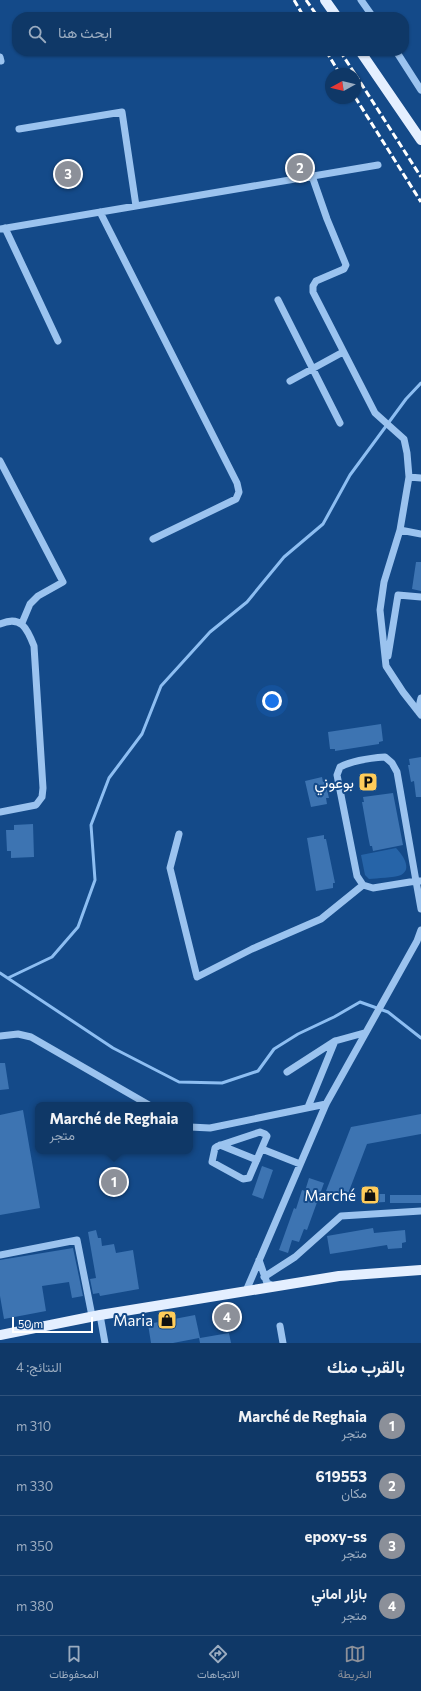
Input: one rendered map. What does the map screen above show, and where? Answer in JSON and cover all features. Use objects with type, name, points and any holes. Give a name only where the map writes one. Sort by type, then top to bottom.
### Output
[{"type":"main road","points":[[325,0],[333,12]]},
{"type":"main road","points":[[363,56],[421,140]]},
{"type":"main road","points":[[0,1335],[96,1315],[339,1276],[421,1270]]},
{"type":"street","points":[[361,0],[369,12]]},
{"type":"street","points":[[399,56],[421,90]]},
{"type":"street","points":[[19,129],[122,112],[136,206]]},
{"type":"street","points":[[58,341],[2,229],[378,165]]},
{"type":"street","points":[[312,176],[327,219],[346,265],[344,269],[316,281],[313,286],[313,292],[375,412],[404,440],[407,453],[409,477],[400,530],[384,582],[380,610],[386,666],[419,713]]},
{"type":"street","points":[[100,212],[237,482],[239,492],[236,499],[153,539]]},
{"type":"street","points":[[278,300],[340,423]]},
{"type":"street","points":[[290,381],[343,352]]},
{"type":"street","points":[[0,461],[63,582],[38,596],[30,604],[22,623]]},
{"type":"street","points":[[409,477],[421,478]]},
{"type":"street","points":[[400,530],[421,534]]},
{"type":"street","points":[[386,666],[398,595],[421,597]]},
{"type":"street","points":[[0,624],[12,620],[22,623],[30,634],[34,646],[43,788],[42,797],[36,805],[0,812]]},
{"type":"street","points":[[419,713],[421,698]]},
{"type":"street","points":[[419,881],[373,888],[364,885],[357,876],[337,775],[340,767],[348,763],[385,757],[392,763],[397,772],[419,881],[421,909]]},
{"type":"street","points":[[179,834],[170,868],[197,977],[252,949],[321,919],[364,885]]},
{"type":"street","points":[[246,1291],[326,1104],[364,1033],[372,1022],[417,941],[421,930]]},
{"type":"street","points":[[287,1072],[335,1041],[364,1033]]},
{"type":"street","points":[[0,1036],[18,1034],[31,1037],[144,1102]]},
{"type":"street","points":[[308,1107],[335,1041]]},
{"type":"street","points":[[193,1127],[210,1128],[326,1104]]},
{"type":"street","points":[[260,1132],[267,1136],[249,1178],[243,1179],[212,1162],[215,1148],[220,1145],[260,1132]]},
{"type":"street","points":[[220,1145],[257,1160]]},
{"type":"street","points":[[262,1148],[300,1164]]},
{"type":"street","points":[[264,1277],[295,1257],[341,1216],[421,1211]]},
{"type":"street","points":[[0,1255],[77,1240],[96,1315],[105,1343]]},
{"type":"street","points":[[259,1260],[267,1283],[275,1287]]},
{"type":"street","points":[[280,1326],[283,1343]]},
{"type":"shaded area","points":[[396,848],[401,854],[406,865],[406,869],[401,875],[369,879],[365,875],[361,855]]},
{"type":"building","points":[[416,562],[421,562],[421,591],[412,589]]},
{"type":"building","points":[[381,724],[383,741],[379,742],[379,744],[335,751],[335,749],[330,749],[328,732]]},
{"type":"building","points":[[421,757],[421,797],[416,797],[414,781],[411,782],[408,765],[410,765],[409,759]]},
{"type":"building","points":[[322,777],[323,782],[325,781],[329,798],[326,798],[327,804],[311,807],[305,781]]},
{"type":"building","points":[[393,793],[403,845],[373,851],[372,846],[370,846],[368,836],[362,802],[364,802],[363,797]]},
{"type":"building","points":[[33,824],[34,857],[11,858],[11,851],[7,851],[6,830],[14,830],[14,825]]},
{"type":"building","points":[[324,835],[335,883],[333,883],[333,888],[316,891],[307,838]]},
{"type":"building","points":[[0,1063],[5,1063],[9,1089],[0,1090]]},
{"type":"building","points":[[23,1110],[40,1208],[0,1215],[0,1115]]},
{"type":"building","points":[[421,1114],[421,1134],[367,1144],[346,1199],[326,1191],[351,1127]]},
{"type":"building","points":[[262,1166],[273,1170],[263,1199],[252,1195]]},
{"type":"building","points":[[309,1178],[324,1183],[307,1230],[304,1229],[299,1242],[292,1240],[288,1253],[279,1250],[294,1208],[296,1209],[302,1190],[305,1191]]},
{"type":"building","points":[[365,1194],[385,1194],[385,1202],[366,1203]]},
{"type":"building","points":[[390,1195],[421,1195],[421,1203],[390,1203]]},
{"type":"building","points":[[373,1228],[374,1233],[405,1230],[406,1242],[402,1243],[402,1248],[388,1249],[387,1245],[330,1254],[327,1236]]},
{"type":"building","points":[[96,1230],[98,1238],[101,1238],[102,1246],[114,1244],[116,1253],[133,1250],[139,1289],[100,1296],[99,1293],[93,1294],[90,1279],[96,1278],[88,1232]]},
{"type":"building","points":[[73,1248],[83,1296],[72,1298],[69,1282],[42,1286],[46,1311],[4,1319],[0,1296],[0,1260]]},
{"type":"building","points":[[195,1315],[200,1338],[229,1333],[231,1343],[200,1343],[199,1338],[173,1343],[151,1343],[148,1324]]},
{"type":"waterway","points":[[8,978],[52,957],[78,927],[95,880],[91,825],[109,778],[142,734],[161,686],[210,632],[247,602],[284,557],[323,524],[350,475],[406,399],[421,383]]},
{"type":"waterway","points":[[0,973],[113,1048],[179,1082],[222,1083],[258,1071],[274,1049],[298,1034],[334,1017],[360,1002],[388,1012],[421,1038]]},
{"type":"railway","points":[[294,0],[301,12]]},
{"type":"railway","points":[[306,0],[314,12]]},
{"type":"railway","points":[[329,56],[336,68]]},
{"type":"railway","points":[[343,56],[351,68]]},
{"type":"railway","points":[[361,83],[421,177]]},
{"type":"railway","points":[[359,104],[421,202]]},
{"type":"place","name":"619553","points":[[300,168]]},
{"type":"place","name":"epoxy-ss","points":[[68,174]]},
{"type":"place","name":"بوعوني","points":[[368,782]]},
{"type":"place","name":"Marché de Reghaia","points":[[114,1182]]},
{"type":"place","name":"Marché","points":[[370,1195]]},
{"type":"place","name":"بازار اماني","points":[[227,1317]]},
{"type":"place","name":"Maria","points":[[167,1320]]}]
